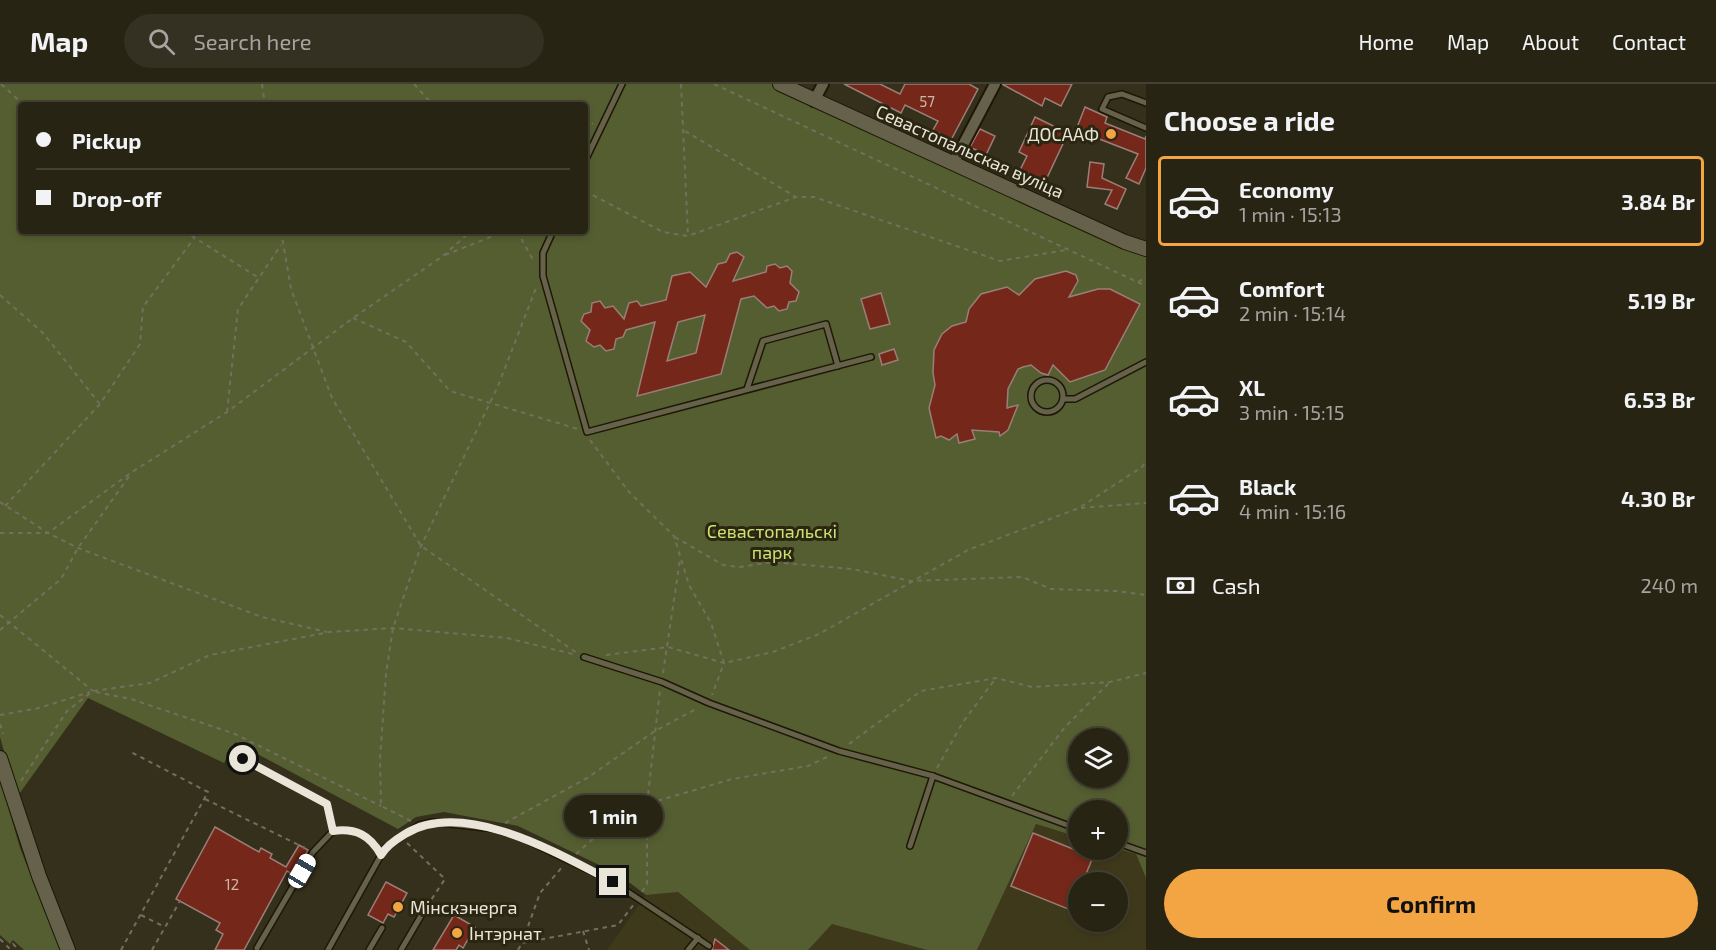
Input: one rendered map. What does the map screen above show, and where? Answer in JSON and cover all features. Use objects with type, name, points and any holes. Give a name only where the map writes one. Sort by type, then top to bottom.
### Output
[{"type":"street","name":"Севастопальская вуліца","points":[[780,84],[1125,242],[1146,249]]},
{"type":"street","points":[[814,101],[823,84]]},
{"type":"street","points":[[954,162],[995,84]]},
{"type":"street","points":[[0,758],[39,876],[68,950]]},
{"type":"lane","points":[[588,155],[622,84]]},
{"type":"lane","points":[[1146,103],[1122,94],[1108,97],[1101,109],[1146,128]]},
{"type":"lane","points":[[552,234],[543,253],[543,276],[587,432],[871,357]]},
{"type":"lane","points":[[747,389],[763,340],[826,324],[838,366]]},
{"type":"lane","points":[[1063,399],[1075,399],[1146,362]]},
{"type":"lane","points":[[1053,380],[1062,388],[1063,399],[1058,408],[1043,412],[1034,406],[1031,392],[1037,382],[1053,380]]},
{"type":"lane","points":[[584,657],[662,682],[709,703],[839,751],[933,776],[1068,824]]},
{"type":"lane","points":[[243,759],[327,804],[333,831]]},
{"type":"lane","points":[[910,846],[933,776]]},
{"type":"lane","points":[[337,950],[329,948],[385,848],[419,825],[450,822],[495,829],[522,837],[570,860],[638,898],[709,946]]},
{"type":"lane","points":[[258,948],[313,852],[333,831],[348,829],[360,832],[374,843],[381,855]]},
{"type":"lane","points":[[1128,847],[1146,853]]},
{"type":"lane","points":[[401,950],[425,909]]},
{"type":"lane","points":[[369,950],[382,928]]},
{"type":"lane","points":[[688,950],[698,938]]},
{"type":"path","points":[[1,84],[21,102]]},
{"type":"path","points":[[262,84],[265,102]]},
{"type":"path","points":[[414,84],[431,102]]},
{"type":"path","points":[[681,84],[685,130],[688,236]]},
{"type":"path","points":[[714,84],[1146,286]]},
{"type":"path","points":[[685,130],[796,197]]},
{"type":"path","points":[[588,193],[663,232],[688,236],[796,197],[814,197],[1000,261],[1066,250]]},
{"type":"path","points":[[190,234],[259,278]]},
{"type":"path","points":[[281,234],[291,289],[332,398],[421,546],[584,657]]},
{"type":"path","points":[[0,533],[48,534],[132,472],[227,412],[353,318],[442,256],[468,234]]},
{"type":"path","points":[[442,256],[498,234]]},
{"type":"path","points":[[381,806],[380,759],[386,674],[393,628],[421,546],[491,402],[528,306],[543,276],[519,234]]},
{"type":"path","points":[[5,506],[100,404],[140,344],[143,308],[195,237]]},
{"type":"path","points":[[227,412],[238,309],[282,244]]},
{"type":"path","points":[[1137,282],[1146,277]]},
{"type":"path","points":[[0,295],[43,333],[100,404]]},
{"type":"path","points":[[353,318],[406,342],[450,391],[587,432],[589,439],[629,492],[674,536],[723,565],[795,564],[852,569],[911,581],[1022,577],[1052,590],[1117,591],[1146,595]]},
{"type":"path","points":[[605,655],[668,647],[724,663],[773,652],[819,634],[968,550],[1078,508],[1144,466],[1146,460]]},
{"type":"path","points":[[0,630],[61,579],[78,548],[132,472]]},
{"type":"path","points":[[0,502],[48,534],[78,548],[262,617],[330,632]]},
{"type":"path","points":[[1078,508],[1146,503]]},
{"type":"path","points":[[495,829],[587,778],[655,731],[709,703],[724,663],[711,623],[689,585],[674,536]]},
{"type":"path","points":[[0,615],[93,691],[131,699],[235,734],[419,825]]},
{"type":"path","points":[[0,715],[39,708],[93,691],[150,683],[210,655],[330,632],[393,628],[507,638],[584,657]]},
{"type":"path","points":[[518,950],[540,893],[553,875],[619,816],[647,804],[732,779],[808,766],[839,751],[921,691],[996,678],[1032,687],[1110,682],[1146,673]]},
{"type":"path","points":[[933,776],[963,722],[996,678]]},
{"type":"path","points":[[1007,803],[1065,727],[1110,682]]},
{"type":"path","points":[[17,788],[67,711],[93,691]]},
{"type":"path","points":[[0,724],[3,734]]},
{"type":"path","points":[[121,950],[208,792],[129,751]]},
{"type":"path","points":[[204,798],[313,852]]},
{"type":"path","points":[[522,942],[618,925],[647,884],[647,804]]},
{"type":"path","points":[[401,836],[445,879],[425,909]]},
{"type":"path","points":[[152,950],[180,901]]},
{"type":"path","points":[[141,915],[165,927]]},
{"type":"path","points":[[583,931],[589,950]]},
{"type":"path","points":[[0,939],[9,949],[13,944],[19,950]]},
{"type":"shaded area","points":[[1036,824],[1068,834],[1068,860],[1128,860],[1128,852],[1136,854],[1146,878],[1146,950],[977,950]]},
{"type":"shaded area","points":[[678,892],[750,950],[607,950],[646,895]]},
{"type":"shaded area","points":[[832,923],[927,950],[808,950]]},
{"type":"green space","name":"Севастопальскі парк","points":[[0,84],[772,84],[1146,253],[1146,878],[1136,854],[1128,852],[1128,800],[1068,800],[1068,834],[1036,824],[977,950],[927,950],[832,924],[808,950],[750,950],[678,892],[646,895],[618,874],[518,826],[444,812],[416,817],[398,829],[235,742],[224,763],[88,698],[17,797],[0,737]]},
{"type":"green space","points":[[0,779],[20,848],[60,950],[24,950],[13,940],[10,944],[0,935]]},
{"type":"building","points":[[844,84],[880,84],[900,94],[905,84],[969,84],[978,89],[951,140],[933,130],[938,121],[905,105],[901,113]]},
{"type":"building","points":[[1002,84],[1072,84],[1061,106],[1045,98],[1042,106]]},
{"type":"building","name":"ДОСААФ","points":[[1085,107],[1107,117],[1105,123],[1145,139],[1146,136],[1146,168],[1139,184],[1126,178],[1138,154],[1076,130]]},
{"type":"building","points":[[1035,117],[1068,133],[1045,182],[1020,170],[1027,156],[1019,152]]},
{"type":"building","points":[[980,129],[995,136],[986,155],[970,147]]},
{"type":"building","points":[[1090,162],[1104,164],[1102,178],[1126,189],[1117,209],[1105,204],[1112,190],[1087,187]]},
{"type":"building","points":[[737,252],[744,257],[733,281],[766,272],[767,266],[775,264],[780,268],[787,266],[792,271],[790,283],[799,292],[796,301],[789,302],[787,309],[779,311],[774,306],[767,308],[754,296],[741,299],[721,374],[637,396],[655,322],[626,330],[623,337],[616,339],[614,349],[606,351],[600,345],[594,347],[586,341],[590,330],[581,321],[584,314],[591,312],[592,303],[600,301],[605,308],[613,306],[624,319],[629,303],[637,301],[641,306],[666,300],[672,276],[690,272],[706,287],[718,264],[726,262],[730,254]],"holes":[[[705,315],[696,353],[667,361],[678,322]]]},
{"type":"building","points":[[1066,271],[1076,275],[1078,281],[1069,297],[1098,289],[1110,289],[1140,304],[1105,370],[1070,382],[1053,365],[1048,375],[1041,373],[1031,365],[1018,369],[1008,389],[1007,408],[1018,405],[1008,430],[1000,436],[999,432],[972,430],[975,439],[959,443],[957,434],[949,440],[941,436],[936,438],[929,408],[935,385],[934,350],[942,334],[952,326],[966,322],[969,309],[981,294],[1007,287],[1019,295],[1035,279]]},
{"type":"building","points":[[881,293],[890,324],[870,329],[861,299]]},
{"type":"building","points":[[894,349],[898,360],[882,365],[879,354]]},
{"type":"building","points":[[215,827],[259,852],[261,848],[272,854],[270,858],[286,867],[299,845],[308,850],[294,875],[287,871],[244,950],[215,950],[223,934],[216,930],[220,923],[176,899]]},
{"type":"building","points":[[1033,833],[1068,847],[1068,860],[1092,860],[1087,872],[1068,872],[1068,909],[1011,886]]},
{"type":"building","points":[[386,882],[407,893],[394,917],[388,914],[383,923],[368,915]]},
{"type":"building","name":"Інтэрнат","points":[[454,915],[475,927],[463,948],[459,945],[456,950],[433,950]]},
{"type":"building","points":[[715,939],[729,950],[712,950]]},
{"type":"place","name":"ДОСААФ","points":[[1111,134]]},
{"type":"place","name":"Мінскэнерга","points":[[398,907]]},
{"type":"place","name":"Інтэрнат","points":[[457,933]]},
{"type":"route","points":[[243,759],[327,804],[333,831],[348,829],[360,832],[374,843],[381,855],[385,848],[419,825],[450,822],[495,829],[522,837],[613,882]]}]
